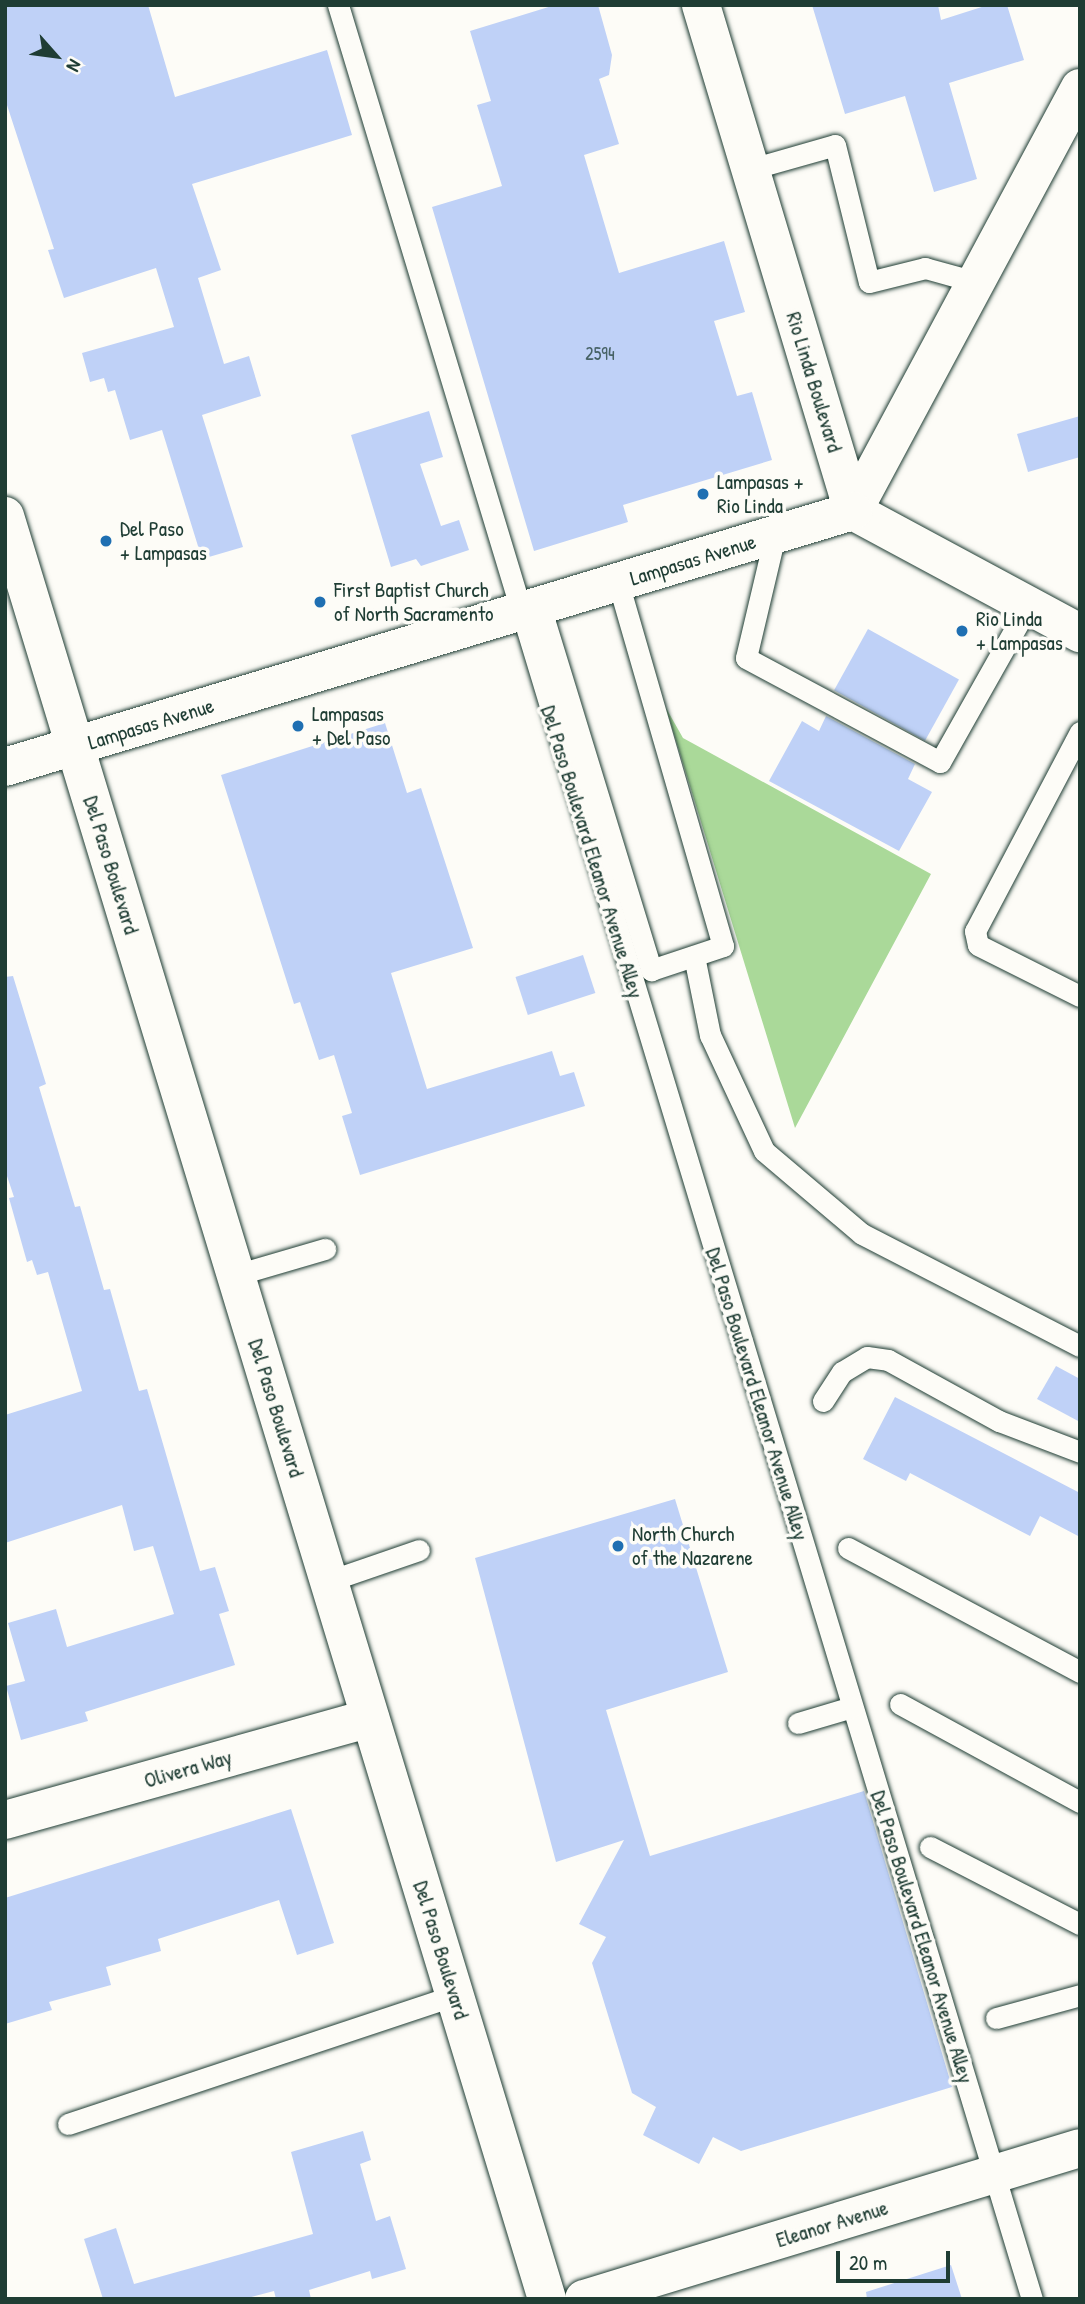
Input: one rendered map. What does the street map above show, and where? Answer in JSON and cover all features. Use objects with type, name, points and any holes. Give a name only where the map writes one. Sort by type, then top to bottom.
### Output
[{"type":"main road","name":"Rio Linda Boulevard","points":[[701,5],[853,511]]},
{"type":"main road","points":[[1080,88],[853,511],[1080,633]]},
{"type":"main road","name":"Lampasas Avenue","points":[[5,768],[853,511]]},
{"type":"main road","name":"Del Paso Boulevard","points":[[5,516],[547,2299]]},
{"type":"main road","name":"Olivera Way","points":[[5,1819],[370,1717]]},
{"type":"main road","name":"Eleanor Avenue","points":[[584,2299],[1080,2148]]},
{"type":"lane","points":[[338,5],[530,609],[651,971],[723,946],[618,582]]},
{"type":"lane","points":[[751,169],[835,145],[869,282],[925,268],[976,282]]},
{"type":"lane","points":[[775,535],[746,658],[940,762],[1028,606]]},
{"type":"lane","name":"Del Paso Boulevard Eleanor Avenue Alley","points":[[530,609],[852,1707],[1032,2299]]},
{"type":"lane","points":[[1080,733],[975,930],[978,945],[1080,996]]},
{"type":"lane","points":[[694,956],[710,1035],[764,1151],[862,1234],[1080,1346]]},
{"type":"lane","points":[[236,1275],[326,1249]]},
{"type":"lane","points":[[823,1401],[842,1372],[867,1357],[888,1360],[999,1421],[1080,1452]]},
{"type":"lane","points":[[848,1548],[1080,1672]]},
{"type":"lane","points":[[329,1581],[419,1550]]},
{"type":"lane","points":[[900,1704],[1080,1802]]},
{"type":"lane","points":[[798,1723],[852,1707]]},
{"type":"lane","points":[[930,1847],[1080,1924]]},
{"type":"lane","points":[[68,2124],[455,1995]]},
{"type":"lane","points":[[996,2018],[1080,1995]]},
{"type":"green space","points":[[666,708],[683,738],[931,874],[795,1128]]},
{"type":"building","points":[[5,5],[148,5],[175,97],[327,50],[352,135],[192,184],[221,270],[198,278],[224,364],[249,356],[261,396],[202,415],[243,547],[202,559],[162,430],[130,440],[115,390],[108,392],[104,378],[90,382],[82,353],[174,327],[156,268],[64,298],[48,250],[54,249],[5,99]]},
{"type":"building","points":[[555,5],[598,5],[612,55],[609,75],[599,79],[619,144],[584,155],[619,273],[724,241],[745,312],[714,321],[737,396],[752,392],[772,460],[623,505],[628,522],[534,551],[432,207],[502,186],[477,105],[491,101],[470,31]]},
{"type":"building","points":[[812,5],[938,5],[941,20],[988,5],[1007,5],[1024,60],[949,83],[977,179],[934,192],[905,96],[845,114]]},
{"type":"building","points":[[429,411],[443,457],[420,464],[441,526],[459,520],[469,550],[421,566],[416,559],[391,567],[351,435]]},
{"type":"building","points":[[1080,416],[1080,457],[1028,472],[1017,434]]},
{"type":"building","points":[[868,629],[959,679],[925,741],[834,690]]},
{"type":"building","points":[[826,716],[915,764],[908,779],[932,792],[899,851],[769,781],[802,721],[819,731]]},
{"type":"building","points":[[385,723],[407,793],[421,788],[473,948],[391,973],[427,1089],[552,1051],[560,1076],[574,1072],[585,1106],[360,1175],[342,1116],[352,1113],[334,1055],[319,1060],[300,1002],[294,1004],[221,775]]},
{"type":"building","points":[[583,955],[595,993],[528,1015],[515,977]]},
{"type":"building","points":[[13,976],[46,1084],[39,1087],[75,1207],[80,1206],[104,1290],[110,1289],[139,1391],[147,1389],[200,1571],[215,1567],[229,1611],[219,1614],[235,1665],[85,1712],[88,1721],[21,1740],[6,1686],[25,1681],[8,1623],[56,1609],[67,1647],[174,1614],[153,1546],[134,1551],[122,1505],[5,1543],[5,1415],[82,1391],[48,1272],[37,1275],[32,1260],[27,1262],[9,1198],[14,1197],[5,1170],[5,977]]},
{"type":"building","points":[[1056,1366],[1080,1379],[1080,1422],[1037,1399]]},
{"type":"building","points":[[895,1397],[1080,1493],[1080,1537],[1040,1516],[1030,1536],[910,1473],[906,1481],[863,1459]]},
{"type":"building","points":[[675,1499],[728,1672],[606,1710],[650,1856],[864,1791],[952,2087],[741,2151],[713,2137],[699,2164],[643,2135],[656,2107],[632,2093],[592,1963],[606,1937],[579,1924],[624,1840],[556,1862],[475,1558]]},
{"type":"building","points":[[291,1809],[334,1943],[297,1955],[279,1900],[158,1939],[161,1951],[106,1967],[111,1985],[49,2002],[52,2010],[5,2024],[5,1898]]},
{"type":"building","points":[[363,2131],[371,2160],[360,2164],[376,2221],[390,2216],[406,2269],[372,2279],[370,2271],[309,2290],[311,2299],[276,2299],[274,2291],[244,2299],[103,2299],[84,2239],[116,2228],[134,2284],[313,2234],[291,2152]]},
{"type":"building","points":[[951,2265],[962,2299],[867,2299],[866,2292]]},
{"type":"place","name":"Lampasas + Rio Linda","points":[[703,494]]},
{"type":"place","name":"Del Paso + Lampasas","points":[[106,541]]},
{"type":"place","name":"First Baptist Church of North Sacramento","points":[[320,602]]},
{"type":"place","name":"Rio Linda + Lampasas","points":[[962,631]]},
{"type":"place","name":"Lampasas + Del Paso","points":[[298,726]]},
{"type":"place","name":"North Church of the Nazarene","points":[[618,1546]]}]
